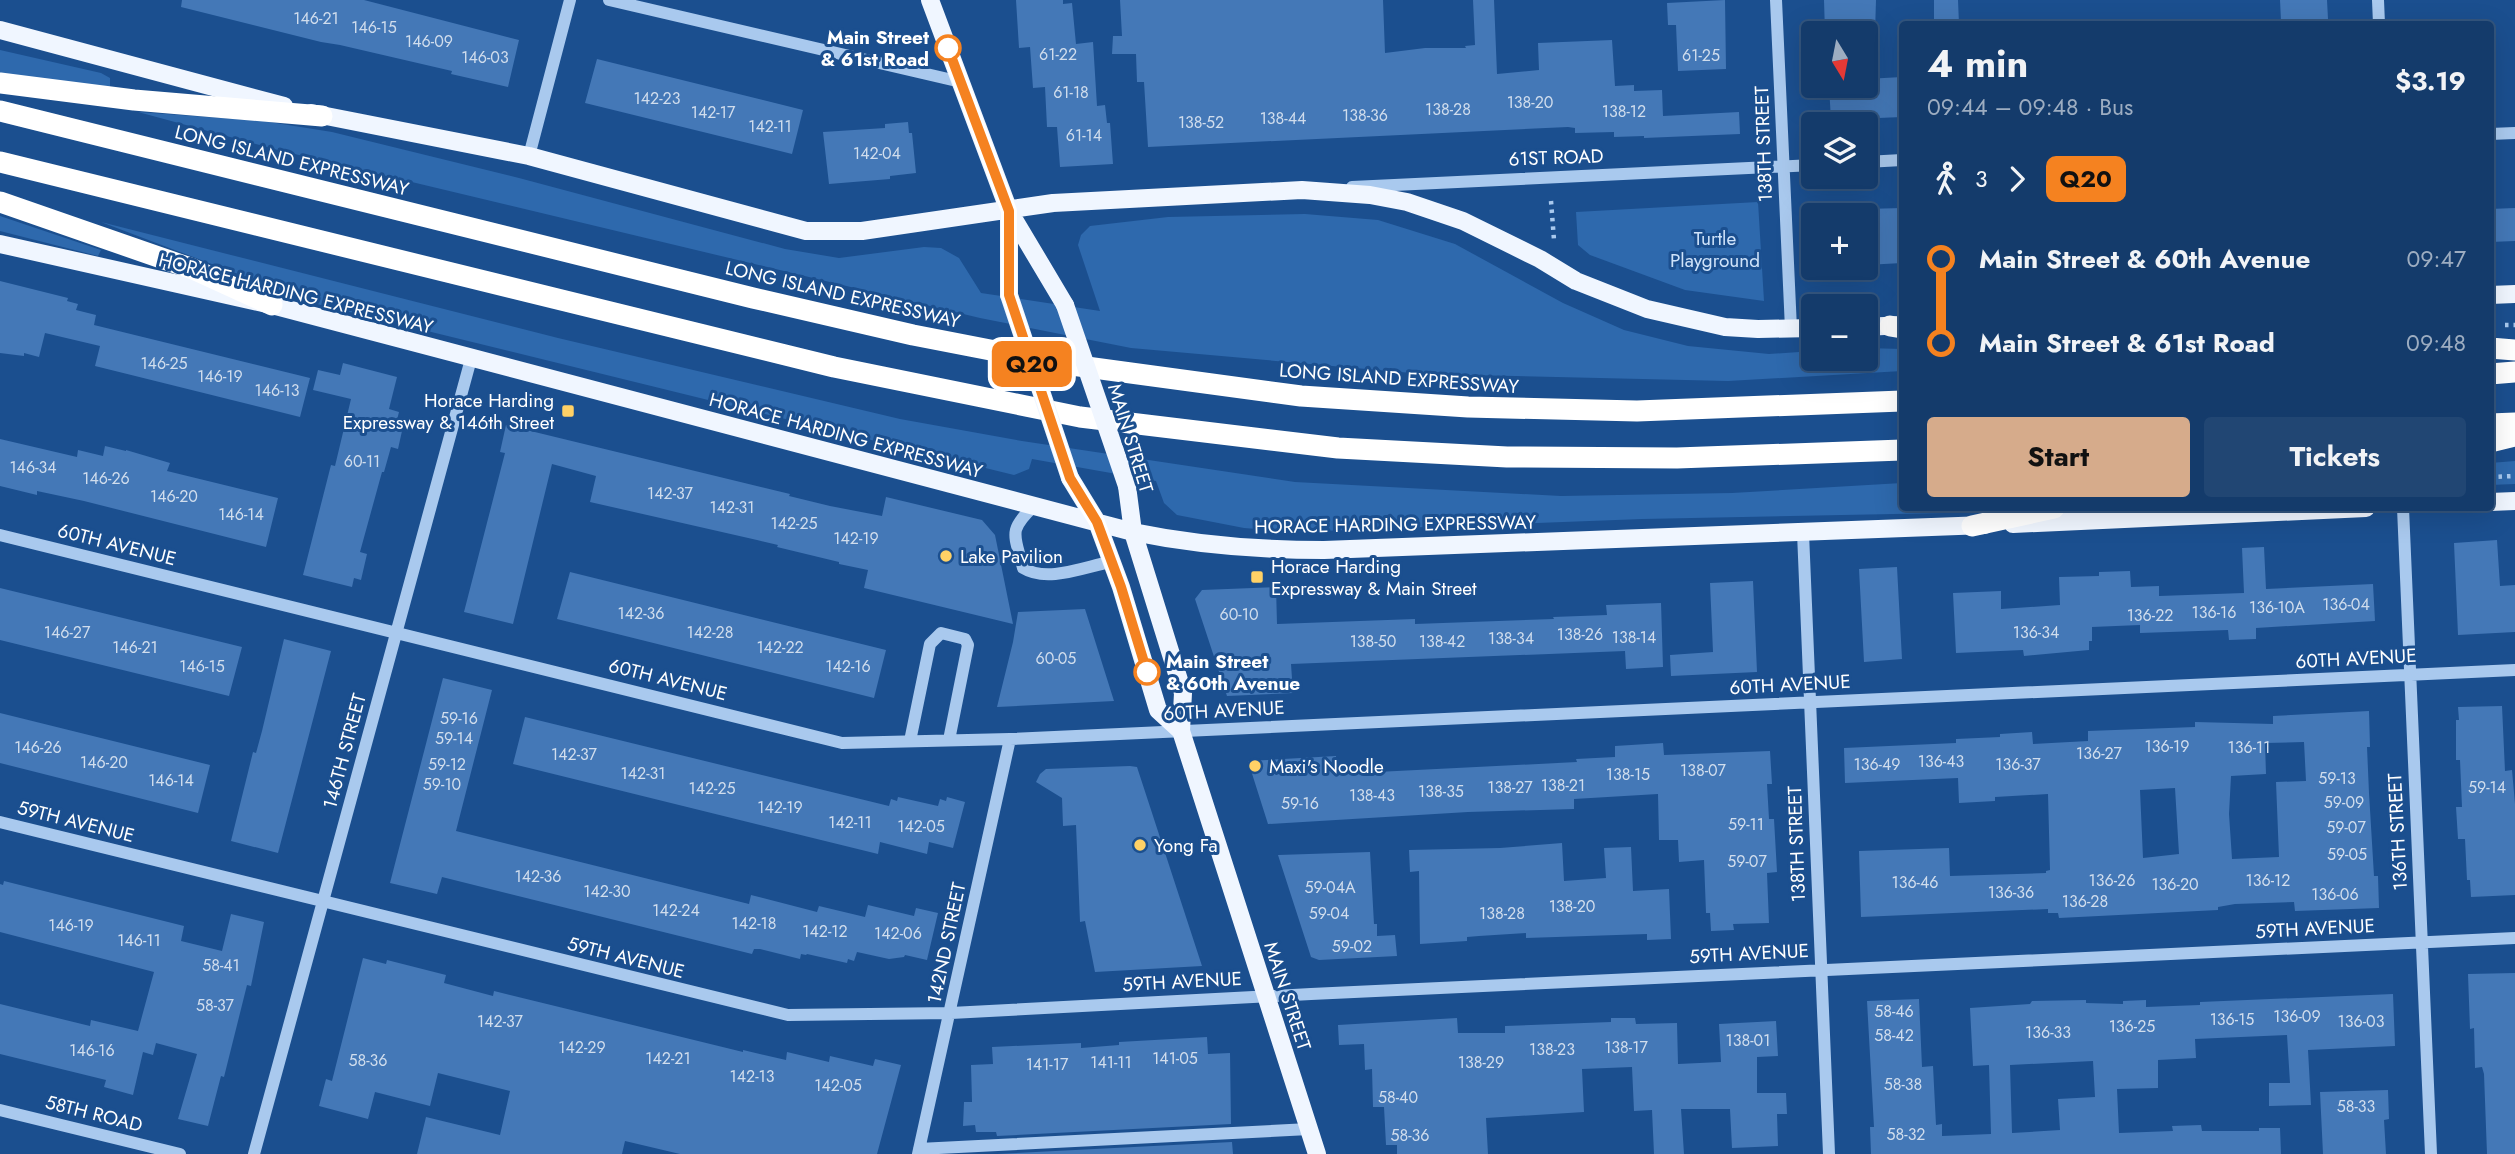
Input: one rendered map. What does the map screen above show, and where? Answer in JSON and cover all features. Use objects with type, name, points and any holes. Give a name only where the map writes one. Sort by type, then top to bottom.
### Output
[{"type":"highway","points":[[0,83],[134,100],[322,116]]},
{"type":"highway","name":"LONG ISLAND EXPRESSWAY","points":[[0,111],[847,320],[982,349],[1093,368],[1301,396],[1468,407],[1637,411],[1899,401]]},
{"type":"highway","points":[[0,162],[834,367],[1080,417],[1338,448],[1507,457],[1677,458],[1899,450]]},
{"type":"highway","points":[[0,202],[193,270],[272,305]]},
{"type":"highway","points":[[2494,348],[2515,350]]},
{"type":"highway","points":[[2494,374],[2515,372]]},
{"type":"highway","points":[[2494,424],[2515,423]]},
{"type":"highway","points":[[2494,441],[2515,436]]},
{"type":"highway","points":[[1972,526],[2040,511]]},
{"type":"main road","name":"MAIN STREET","points":[[930,0],[1009,211],[1065,305],[1127,486],[1133,533],[1183,693],[1181,731],[1317,1154]]},
{"type":"main road","points":[[0,30],[322,116],[529,156],[806,231],[862,231],[1053,203],[1302,190],[1370,195],[1426,208],[1500,238],[1576,281],[1647,309],[1725,327],[1801,329]]},
{"type":"main road","name":"MAIN STREET","points":[[1009,211],[1009,295],[1070,478],[1097,522],[1121,587],[1158,710],[1181,731]]},
{"type":"main road","name":"HORACE HARDING EXPRESSWAY","points":[[0,244],[272,305],[1133,533],[1221,546],[1289,550],[1803,533],[2300,511]]},
{"type":"main road","points":[[2494,295],[2515,294]]},
{"type":"main road","points":[[1878,327],[1898,326]]},
{"type":"main road","points":[[2494,502],[2515,501]]},
{"type":"street","points":[[529,156],[570,0]]},
{"type":"street","points":[[609,0],[961,82]]},
{"type":"street","name":"138TH STREET","points":[[1776,0],[1791,329]]},
{"type":"street","points":[[2378,0],[2379,21]]},
{"type":"street","points":[[2494,134],[2515,133]]},
{"type":"street","points":[[1878,161],[1899,160]]},
{"type":"street","name":"61ST ROAD","points":[[1302,190],[1801,165]]},
{"type":"street","name":"146TH STREET","points":[[254,1154],[471,359]]},
{"type":"street","points":[[1034,506],[1020,519],[1014,531],[1023,568],[1033,574],[1045,575],[1111,562]]},
{"type":"street","name":"136TH STREET","points":[[2403,511],[2431,1154]]},
{"type":"street","name":"138TH STREET","points":[[1803,533],[1829,1154]]},
{"type":"street","name":"60TH AVENUE","points":[[0,535],[842,743],[1010,739],[2515,670]]},
{"type":"street","points":[[910,741],[930,644],[941,633],[965,639],[968,645],[949,740]]},
{"type":"street","name":"142ND STREET","points":[[918,1152],[1010,739]]},
{"type":"street","name":"59TH AVENUE","points":[[0,822],[788,1016],[951,1013],[1821,969],[2515,938]]},
{"type":"street","name":"58TH ROAD","points":[[0,1110],[180,1154]]},
{"type":"street","points":[[918,1152],[1308,1129]]},
{"type":"path","points":[[1551,201],[1554,240]]},
{"type":"path","points":[[2494,477],[2515,476]]},
{"type":"green space","points":[[0,50],[101,73],[110,78],[110,88],[0,77]]},
{"type":"green space","points":[[138,112],[263,121],[332,132],[519,178],[785,249],[839,258],[924,247],[941,248],[959,258],[981,293],[1100,311],[1078,245],[1081,235],[1090,226],[1168,217],[1305,214],[1378,220],[1455,244],[1563,303],[1624,330],[1688,346],[1769,354],[1801,352],[1801,371],[1878,371],[1878,348],[1899,349],[1899,371],[1728,381],[1423,374],[1131,348],[980,318],[278,150]]},
{"type":"green space","name":"Turtle Playground","points":[[1758,202],[1764,301],[1685,290],[1590,255],[1578,245],[1576,212]]},
{"type":"green space","points":[[0,216],[101,250],[98,256],[0,231]]},
{"type":"green space","points":[[101,222],[558,338],[900,419],[1022,441],[1295,482],[1561,496],[1732,493],[1899,483],[1899,511],[1966,511],[1642,519],[1293,532],[1244,528],[1177,515],[1164,503],[1156,481],[1032,459],[1029,469],[1014,475],[317,304]]},
{"type":"green space","points":[[2515,461],[2515,484],[2494,485],[2494,463]]},
{"type":"building","points":[[182,0],[364,0],[519,40],[508,87],[451,74],[452,71],[181,7]]},
{"type":"building","points":[[1016,0],[1063,0],[1063,4],[1072,3],[1076,44],[1093,42],[1097,106],[1105,105],[1107,123],[1110,123],[1113,164],[1060,167],[1057,127],[1047,127],[1045,87],[1033,88],[1030,47],[1019,48]]},
{"type":"building","points":[[1120,0],[1383,0],[1385,53],[1425,48],[1466,48],[1465,46],[1475,45],[1473,0],[1494,0],[1497,74],[1539,70],[1538,43],[1612,40],[1615,86],[1634,85],[1634,91],[1662,90],[1663,116],[1739,112],[1740,134],[1614,137],[1614,132],[1575,133],[1575,128],[1568,127],[1148,147],[1144,82],[1137,82],[1136,54],[1112,54],[1113,36],[1122,36]]},
{"type":"building","points":[[1725,0],[1726,69],[1678,71],[1676,25],[1668,25],[1667,3]]},
{"type":"building","points":[[1824,0],[1876,0],[1875,21],[1825,21]]},
{"type":"building","points":[[1934,0],[1958,0],[1959,21],[1934,20]]},
{"type":"building","points":[[2280,0],[2327,0],[2328,19],[2281,21]]},
{"type":"building","points":[[597,59],[803,110],[792,154],[585,103]]},
{"type":"building","points":[[1899,77],[1899,117],[1878,118],[1878,112],[1831,112],[1830,98],[1878,98],[1878,78]]},
{"type":"building","points":[[908,122],[909,133],[912,133],[916,173],[890,176],[890,179],[829,184],[823,132],[885,128],[885,124]]},
{"type":"building","points":[[1899,208],[1899,263],[1878,264],[1878,209]]},
{"type":"building","points":[[2515,208],[2515,241],[2494,242],[2494,209]]},
{"type":"building","points":[[0,281],[68,298],[67,301],[78,304],[76,310],[96,315],[94,325],[310,378],[300,417],[95,366],[100,346],[45,333],[39,357],[24,353],[24,356],[0,353]]},
{"type":"building","points":[[343,363],[397,377],[389,409],[399,412],[397,420],[404,422],[398,449],[391,447],[382,472],[360,552],[367,554],[361,580],[354,578],[352,587],[303,575],[331,465],[335,466],[351,399],[313,390],[318,370],[340,375]]},
{"type":"building","points":[[506,425],[830,506],[882,516],[886,497],[982,520],[995,535],[1013,624],[864,588],[868,570],[777,547],[778,545],[590,502],[596,476],[552,464],[513,624],[464,612],[505,453],[500,452]]},
{"type":"building","points":[[0,439],[77,457],[78,450],[103,456],[105,446],[126,450],[170,463],[167,471],[278,498],[266,547],[84,501],[37,491],[37,495],[0,486]]},
{"type":"building","points":[[2497,540],[2500,586],[2515,585],[2515,632],[2458,635],[2454,543]]},
{"type":"building","points":[[2264,547],[2266,589],[2373,584],[2375,621],[2256,628],[2256,639],[2229,640],[2228,630],[2140,633],[2140,625],[2092,627],[2089,650],[2024,656],[2023,650],[1956,653],[1953,593],[2001,591],[2001,609],[2060,605],[2059,577],[2099,576],[2099,572],[2130,571],[2131,587],[2159,586],[2159,596],[2244,593],[2242,548]]},
{"type":"building","points":[[1897,567],[1902,659],[1864,662],[1859,569]]},
{"type":"building","points":[[570,572],[886,650],[874,698],[557,619]]},
{"type":"building","points":[[1753,581],[1757,672],[1671,676],[1670,655],[1713,652],[1710,583]]},
{"type":"building","points":[[1276,587],[1277,624],[1415,619],[1415,624],[1554,619],[1553,617],[1607,615],[1606,605],[1661,603],[1663,667],[1626,669],[1625,651],[1291,664],[1293,693],[1227,696],[1195,599],[1202,590]]},
{"type":"building","points":[[0,588],[242,647],[229,696],[0,640]]},
{"type":"building","points":[[1085,609],[1114,701],[997,707],[1018,612]]},
{"type":"building","points":[[284,639],[331,651],[278,853],[231,841]]},
{"type":"building","points":[[443,678],[492,690],[456,831],[749,904],[751,895],[817,912],[819,906],[865,917],[868,905],[914,916],[916,908],[938,913],[927,960],[905,955],[889,959],[857,952],[854,961],[848,959],[847,963],[807,954],[801,954],[800,959],[760,949],[754,949],[752,954],[442,877],[437,894],[390,883]]},
{"type":"building","points":[[2502,706],[2505,771],[2512,770],[2515,804],[2515,895],[2471,897],[2470,880],[2467,880],[2465,839],[2458,839],[2456,807],[2462,807],[2460,760],[2456,760],[2458,707]]},
{"type":"building","points":[[2369,711],[2369,793],[2374,876],[2378,876],[2379,908],[2295,911],[2294,902],[2235,904],[2218,907],[2218,910],[2059,918],[2058,913],[2048,913],[2048,909],[1861,917],[1859,851],[1949,848],[1950,876],[2046,873],[2050,870],[2048,794],[1995,797],[1995,801],[1959,803],[1958,778],[1845,783],[1844,748],[1956,743],[1956,739],[2032,732],[2033,744],[2088,741],[2088,731],[2195,727],[2195,722],[2273,724],[2273,716]],"holes":[[[2304,742],[2306,781],[2276,782],[2279,857],[2232,859],[2229,814],[2231,776],[2266,774],[2265,743]],[[2175,788],[2179,854],[2143,858],[2140,790]]]},
{"type":"building","points":[[0,713],[210,765],[198,813],[0,763]]},
{"type":"building","points":[[525,717],[889,806],[891,799],[897,801],[898,797],[938,806],[940,799],[946,801],[947,797],[965,802],[953,848],[929,842],[927,854],[880,842],[878,854],[513,764]]},
{"type":"building","points":[[1663,743],[1664,755],[1770,751],[1772,784],[1767,784],[1769,819],[1774,819],[1777,872],[1767,873],[1769,923],[1733,924],[1734,930],[1711,931],[1710,913],[1706,913],[1704,860],[1679,862],[1678,840],[1659,840],[1658,794],[1574,799],[1574,809],[1468,812],[1268,824],[1248,761],[1336,756],[1337,774],[1577,762],[1576,759],[1615,757],[1615,746]]},
{"type":"building","points":[[1137,767],[1202,966],[1095,972],[1085,921],[1080,922],[1076,825],[1063,826],[1062,798],[1036,782],[1046,769]]},
{"type":"building","points":[[1562,843],[1564,881],[1606,878],[1604,848],[1631,847],[1633,891],[1669,889],[1671,939],[1647,940],[1647,934],[1526,938],[1526,933],[1467,937],[1467,941],[1420,944],[1419,871],[1410,872],[1409,850],[1500,848]]},
{"type":"building","points":[[1370,852],[1377,936],[1395,935],[1397,956],[1319,960],[1311,957],[1278,855]]},
{"type":"building","points":[[4,881],[184,926],[181,941],[222,951],[231,914],[264,922],[251,986],[247,985],[224,1077],[221,1076],[208,1126],[178,1119],[197,1054],[156,1043],[153,1055],[143,1052],[133,1095],[104,1087],[106,1080],[0,1054],[0,1004],[90,1026],[91,1020],[138,1031],[154,972],[0,932],[0,884],[3,885]]},
{"type":"building","points":[[363,958],[386,964],[387,960],[446,975],[444,983],[493,996],[494,991],[743,1052],[786,1060],[787,1052],[829,1062],[830,1056],[873,1066],[875,1059],[901,1065],[877,1154],[680,1154],[625,1141],[622,1154],[417,1154],[426,1117],[500,1135],[510,1091],[438,1073],[430,1106],[375,1092],[368,1119],[319,1106],[326,1079],[332,1081]]},
{"type":"building","points":[[2515,973],[2515,1154],[2487,1154],[2484,1074],[2482,1067],[2475,1068],[2468,974]]},
{"type":"building","points":[[2393,994],[2395,1046],[2308,1050],[2311,1105],[2269,1106],[2269,1083],[2290,1083],[2287,1035],[2195,1039],[2196,1058],[2158,1060],[2158,1088],[2117,1089],[2119,1133],[2173,1131],[2172,1126],[2201,1125],[2202,1131],[2259,1131],[2259,1128],[2280,1128],[2281,1154],[1871,1154],[1870,1127],[1874,1127],[1867,1001],[1919,999],[1922,1067],[1933,1066],[1936,1125],[1942,1124],[1942,1136],[1991,1134],[1989,1065],[1973,1066],[1970,1008],[2030,1004],[2032,1001],[2086,1000],[2086,1003],[2123,1004],[2123,1001],[2146,1000],[2146,1007],[2200,1005],[2200,1002]],"holes":[[[2093,1061],[2095,1097],[2058,1099],[2060,1130],[2012,1133],[2010,1065]]]},
{"type":"building","points":[[1457,1018],[1458,1033],[1505,1033],[1505,1026],[1611,1022],[1611,1018],[1635,1018],[1636,1024],[1677,1023],[1678,1064],[1721,1062],[1719,1024],[1776,1021],[1778,1056],[1757,1057],[1757,1093],[1786,1093],[1787,1114],[1777,1114],[1778,1146],[1732,1148],[1730,1109],[1681,1109],[1684,1154],[1654,1154],[1652,1110],[1634,1111],[1632,1067],[1582,1069],[1584,1112],[1486,1118],[1488,1154],[1397,1154],[1397,1145],[1386,1145],[1384,1107],[1373,1107],[1372,1069],[1365,1070],[1364,1044],[1339,1045],[1338,1025]]},
{"type":"building","points":[[1207,1037],[1208,1054],[1230,1053],[1231,1124],[997,1136],[996,1132],[976,1132],[975,1125],[963,1126],[964,1102],[972,1102],[971,1065],[993,1064],[992,1047],[1081,1043],[1081,1048],[1119,1045],[1119,1042]]},
{"type":"building","points":[[2388,1090],[2389,1119],[2384,1120],[2386,1154],[2323,1154],[2320,1092]]},
{"type":"building","points":[[1232,1142],[1233,1154],[997,1154]]},
{"type":"bus line","name":"Q20","points":[[948,48],[1009,211],[1009,295],[1070,478],[1097,522],[1121,587],[1147,672]]},
{"type":"place","name":"Main Street & 61st Road","points":[[948,48]]},
{"type":"place","name":"Horace Harding Expressway & 146th Street","points":[[568,411]]},
{"type":"place","name":"Lake Pavilion","points":[[946,556]]},
{"type":"place","name":"Horace Harding Expressway & Main Street","points":[[1257,577]]},
{"type":"place","name":"Main Street & 60th Avenue","points":[[1147,672]]},
{"type":"place","name":"Maxi's Noodle","points":[[1255,766]]},
{"type":"place","name":"Yong Fa","points":[[1140,845]]}]
